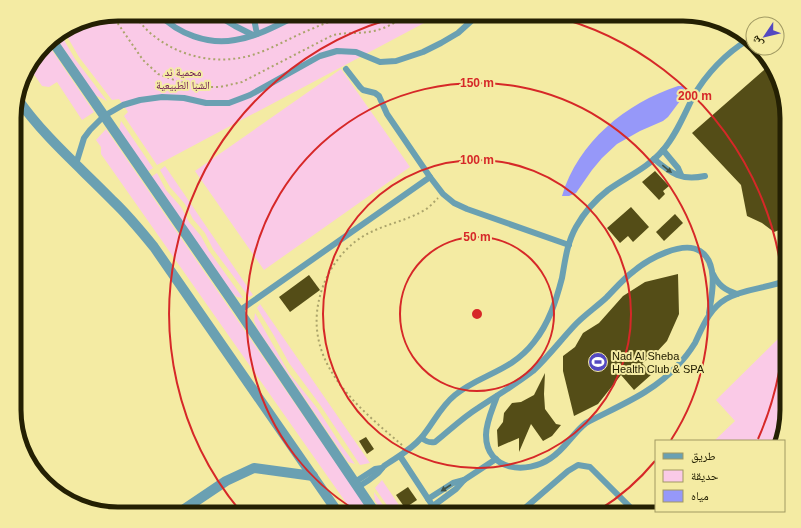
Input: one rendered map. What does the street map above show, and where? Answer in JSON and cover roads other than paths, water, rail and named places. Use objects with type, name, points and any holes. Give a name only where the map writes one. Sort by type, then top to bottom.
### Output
[{"type":"street","points":[[55,44],[239,311],[371,507]]},
{"type":"street","points":[[22,106],[43,132],[127,215],[154,247],[335,507]]},
{"type":"street","points":[[187,507],[226,481],[254,468],[313,476]]},
{"type":"lane","points":[[168,21],[178,29],[196,37],[215,41],[235,40],[255,34],[285,21]]},
{"type":"lane","points":[[227,21],[255,34]]},
{"type":"lane","points":[[254,21],[255,34]]},
{"type":"lane","points":[[76,164],[84,138],[90,130],[106,118],[131,103],[162,97],[184,98],[206,103],[229,103],[250,95],[320,56],[338,51],[356,52],[380,62],[396,61],[423,52],[441,43],[458,33],[471,21]]},
{"type":"lane","points":[[356,485],[377,474],[382,468],[422,438],[438,413],[456,394],[509,365],[534,343],[544,328],[554,306],[569,245],[575,229],[581,219],[595,202],[608,190],[654,159],[663,150],[707,76],[723,59],[744,43]]},
{"type":"lane","points":[[346,69],[363,90],[375,93],[379,96],[388,114],[430,177],[443,194],[454,203],[467,210],[569,245]]},
{"type":"lane","points":[[663,150],[678,168],[681,175]]},
{"type":"lane","points":[[654,159],[672,174],[695,178],[705,176]]},
{"type":"lane","points":[[239,311],[430,177]]},
{"type":"lane","points":[[422,438],[426,442],[435,442],[470,414],[533,370],[574,326],[633,271],[645,263],[671,251],[685,247],[698,249],[708,258],[712,273],[722,287],[737,294]]},
{"type":"lane","points":[[497,396],[486,433],[490,452],[504,465],[513,468],[538,465],[551,459],[559,452],[578,429],[586,423],[648,391],[669,375],[686,356],[694,345],[708,315],[712,294],[712,273]]},
{"type":"lane","points":[[708,315],[716,306],[737,294],[780,283]]},
{"type":"lane","points":[[400,456],[433,506],[459,486],[464,480],[496,459]]},
{"type":"lane","points":[[526,507],[568,471],[578,465],[590,467],[630,507]]},
{"type":"lane","points":[[428,499],[456,481],[464,480]]},
{"type":"water","points":[[678,86],[683,86],[685,92],[668,117],[617,144],[602,158],[576,193],[569,196],[562,196],[569,176],[580,158],[606,127],[640,103],[659,93]]},
{"type":"place","name":"Nad Al Sheba Health Club & SPA","points":[[598,362]]},
{"type":"park label","name":"محمية ند الشبا الطبيعية","points":[[183,78]]}]
